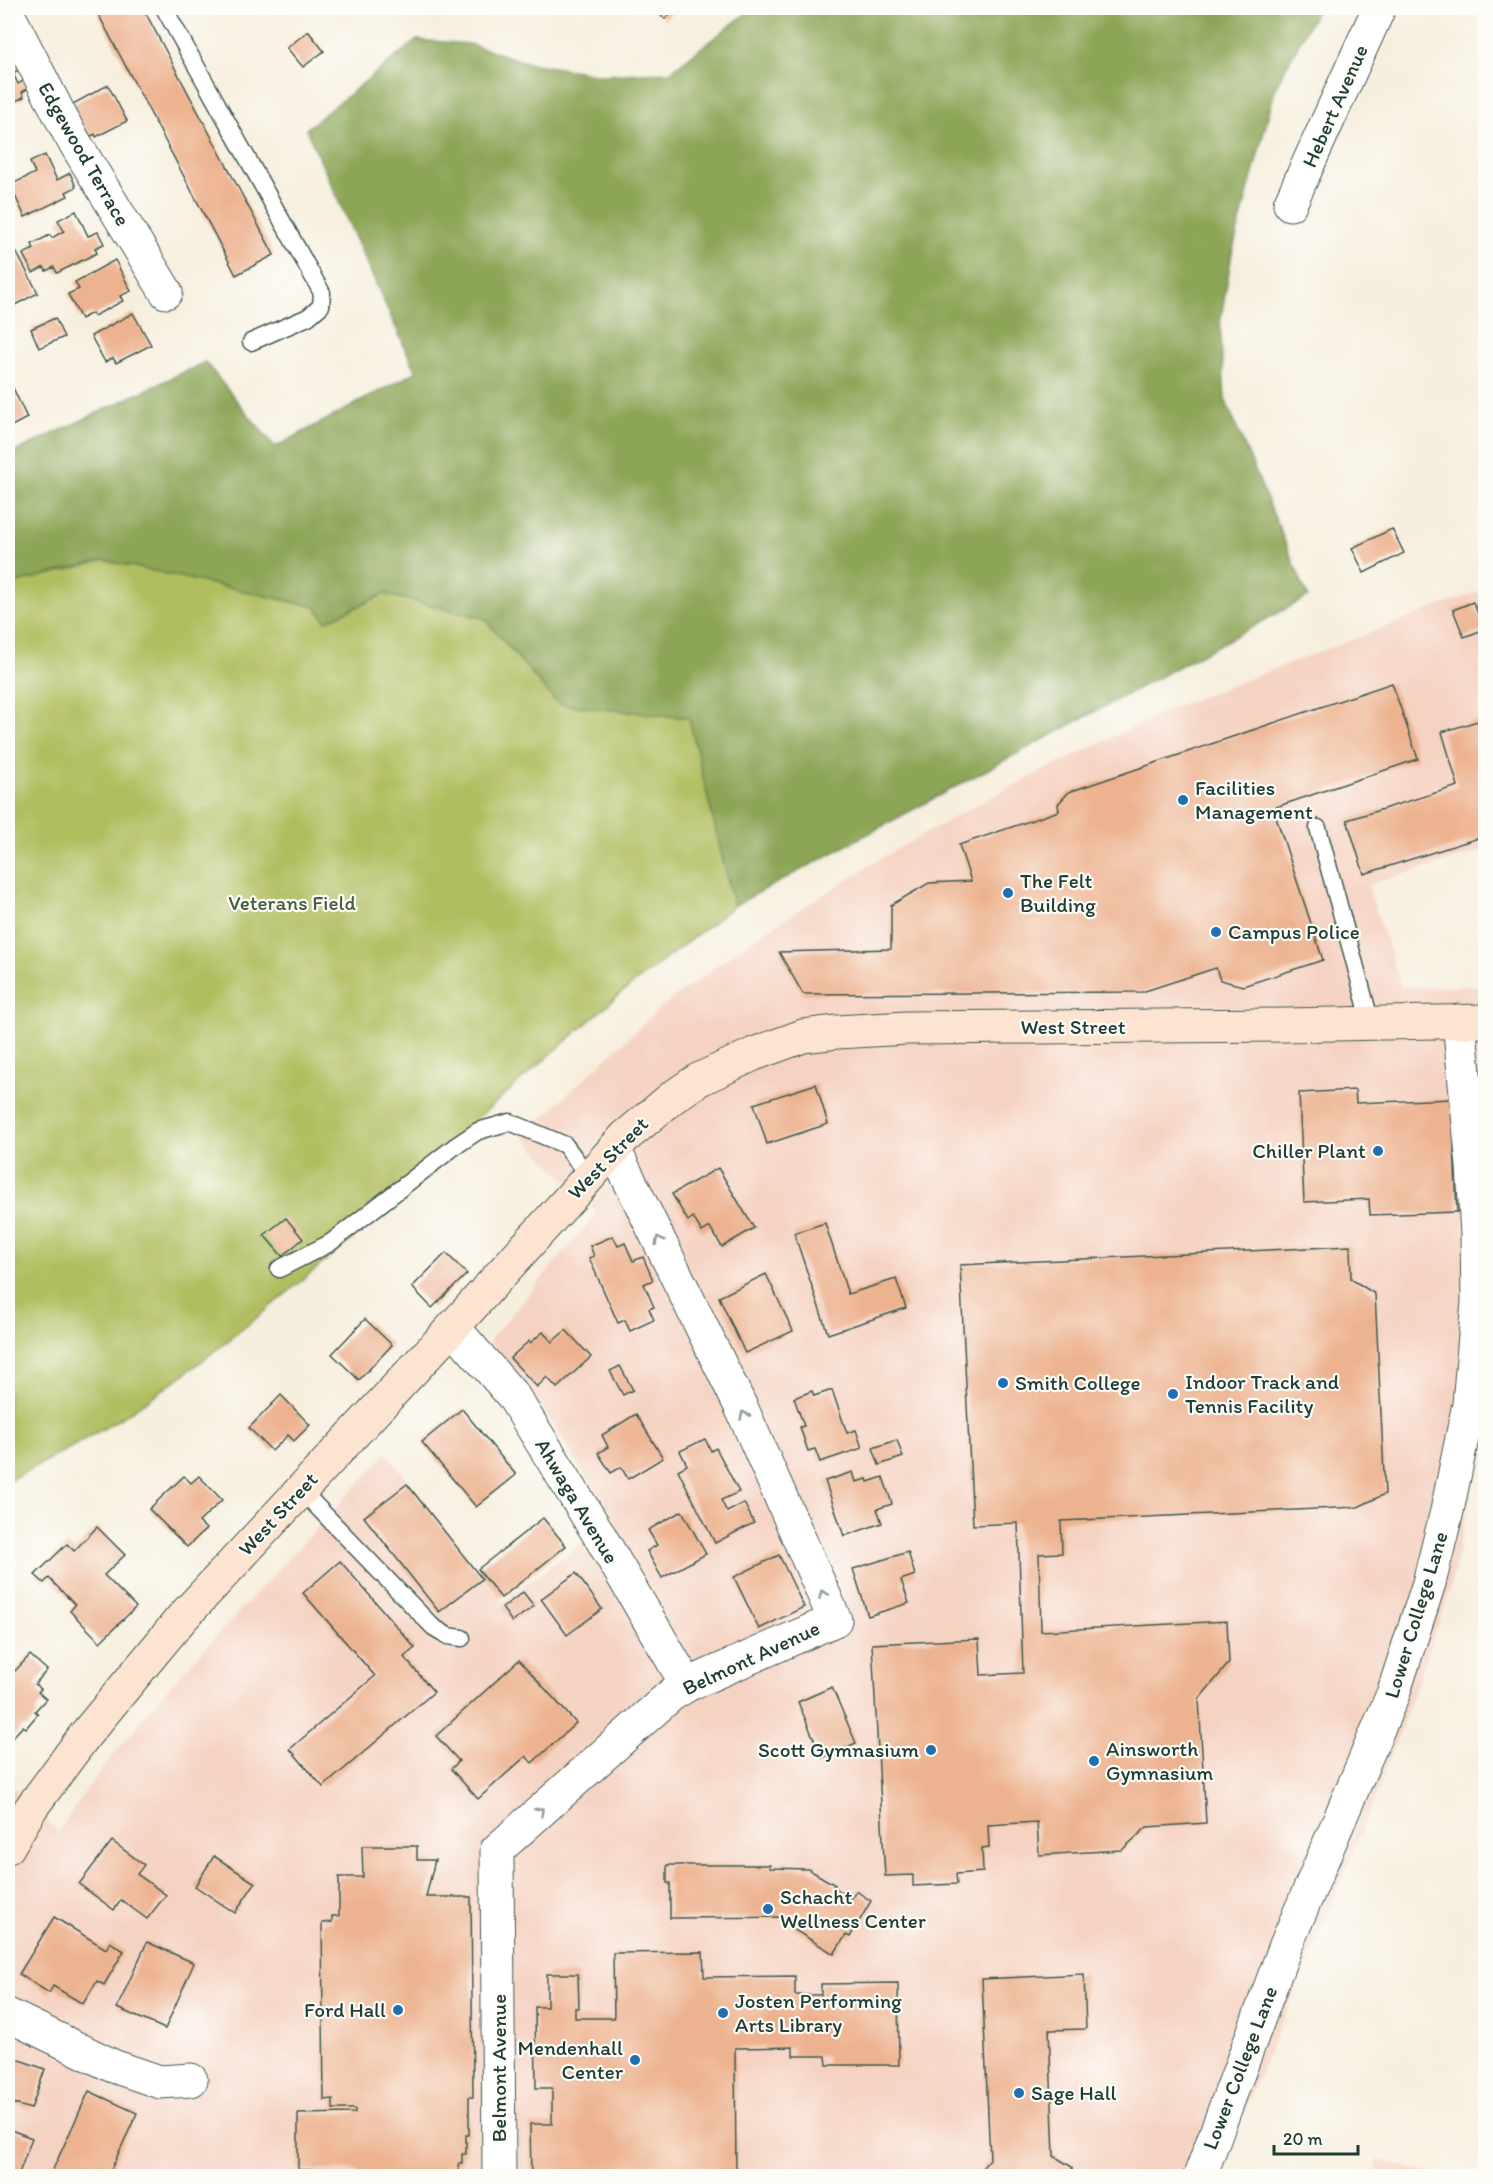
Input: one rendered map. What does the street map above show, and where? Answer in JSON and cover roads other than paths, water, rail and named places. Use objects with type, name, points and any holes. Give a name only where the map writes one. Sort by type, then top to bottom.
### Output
[{"type":"main road","name":"West Street","points":[[8,1847],[31,1808],[85,1735],[181,1619],[453,1327],[588,1176],[645,1118],[698,1080],[754,1053],[803,1036],[907,1028],[1472,1021]]},
{"type":"street","name":"Hebert Avenue","points":[[1290,204],[1379,8]]},
{"type":"street","name":"Edgewood Terrace","points":[[8,14],[69,133],[166,292]]},
{"type":"street","name":"Lower College Lane","points":[[1200,2176],[1286,1945],[1393,1694],[1429,1583],[1447,1511],[1469,1404],[1478,1302],[1472,1021]]},
{"type":"street","name":"Belmont Avenue","points":[[499,2176],[497,1850],[671,1695],[687,1684],[742,1658],[835,1620],[742,1409],[614,1149]]},
{"type":"street","name":"Ahwaga Avenue","points":[[453,1327],[513,1396],[598,1533],[687,1684]]},
{"type":"street","points":[[8,2015],[113,2066],[160,2082],[191,2080]]},
{"type":"lane","points":[[164,8],[322,293],[321,306],[309,317],[251,342]]},
{"type":"lane","points":[[1318,828],[1371,1023]]},
{"type":"lane","points":[[279,1269],[330,1243],[478,1131],[510,1122],[565,1145],[588,1176]]},
{"type":"lane","points":[[301,1490],[433,1627],[448,1636],[462,1638]]},
{"type":"place","name":"Facilities Management","points":[[1183,800]]},
{"type":"place","name":"The Felt Building","points":[[1008,893]]},
{"type":"place","name":"Campus Police","points":[[1216,932]]},
{"type":"place","name":"Chiller Plant","points":[[1378,1151]]},
{"type":"place","name":"Smith College","points":[[1003,1383]]},
{"type":"place","name":"Indoor Track and Tennis Facility","points":[[1173,1394]]},
{"type":"place","name":"Scott Gymnasium","points":[[931,1750]]},
{"type":"place","name":"Ainsworth Gymnasium","points":[[1094,1761]]},
{"type":"place","name":"Schacht Wellness Center","points":[[768,1909]]},
{"type":"place","name":"Ford Hall","points":[[398,2010]]},
{"type":"place","name":"Josten Performing Arts Library","points":[[723,2013]]},
{"type":"place","name":"Mendenhall Center","points":[[635,2060]]},
{"type":"place","name":"Sage Hall","points":[[1019,2093]]},
{"type":"park label","name":"Veterans Field","points":[[292,903]]}]
